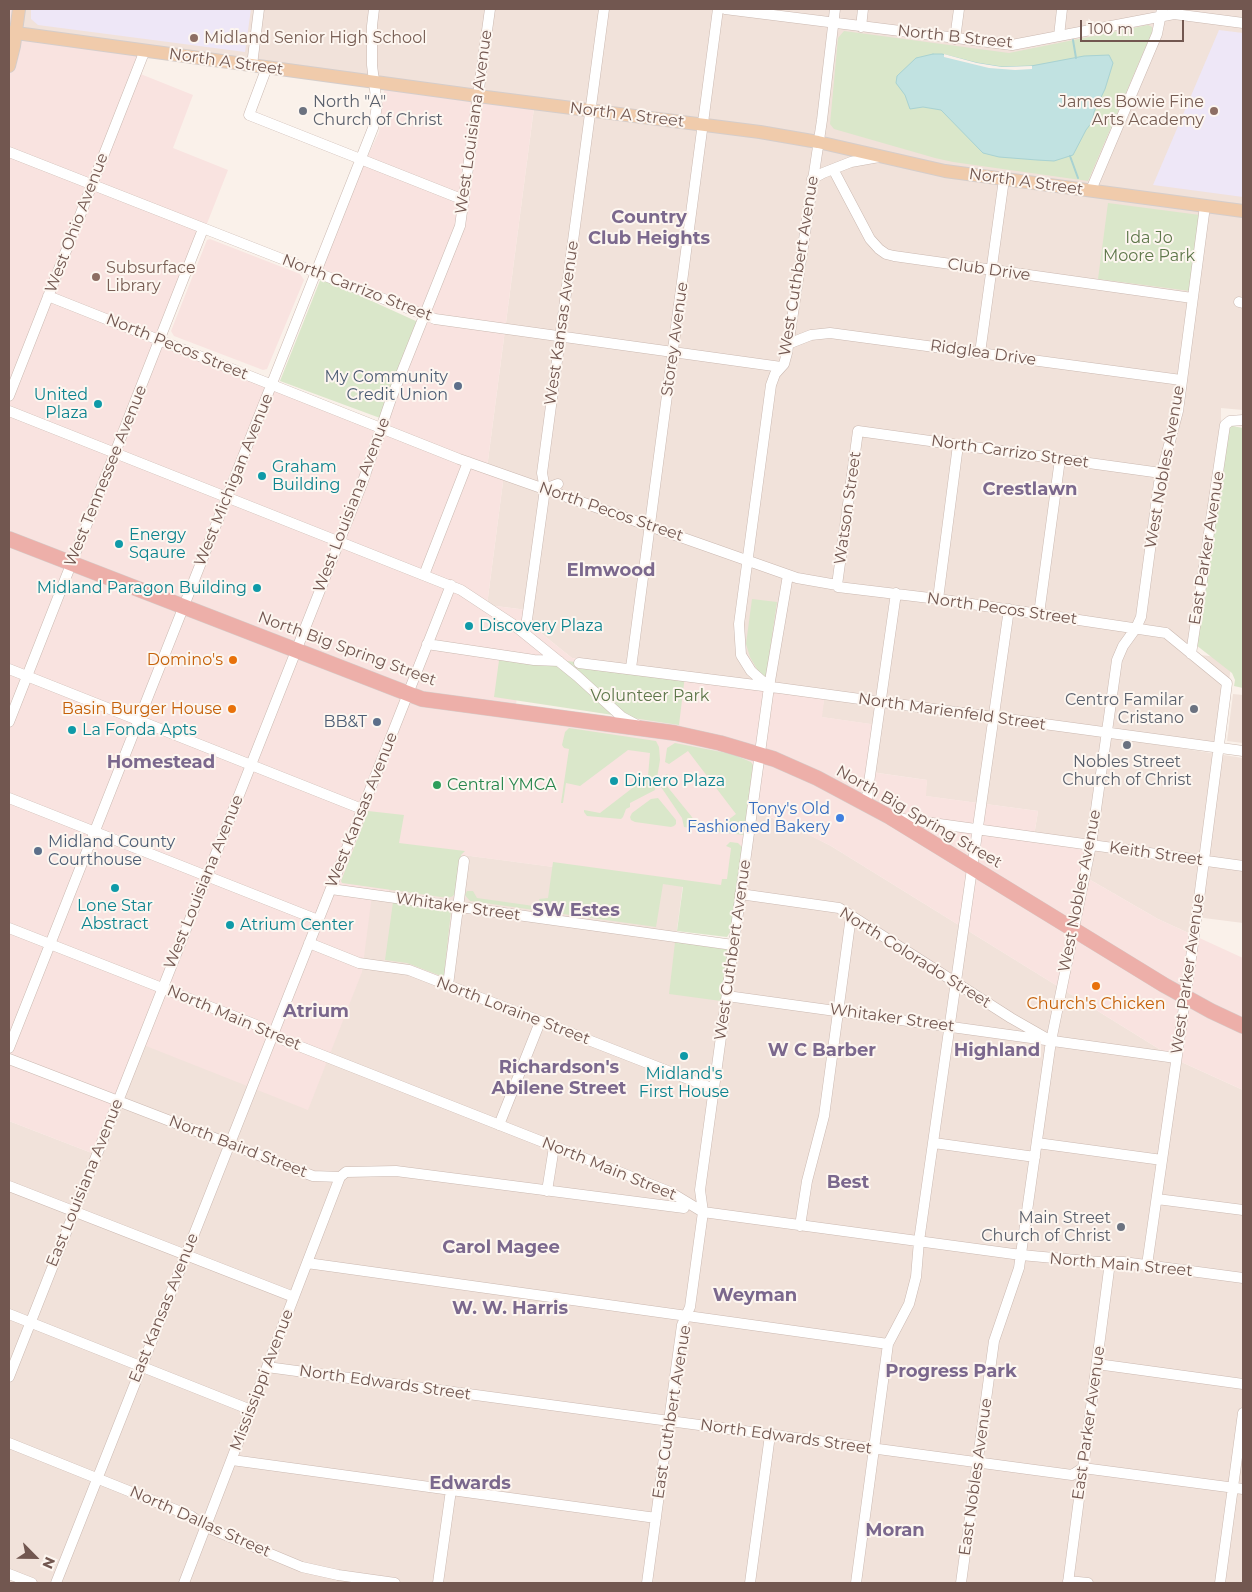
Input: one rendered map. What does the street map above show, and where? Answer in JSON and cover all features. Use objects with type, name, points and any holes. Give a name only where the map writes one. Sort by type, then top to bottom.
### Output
[{"type":"highway","name":"North Big Spring Street","points":[[9,539],[422,699],[642,728],[711,741],[760,754],[817,778],[890,817],[1184,997],[1243,1026]]},
{"type":"main road","points":[[9,66],[12,33],[19,9]]},
{"type":"main road","name":"North A Street","points":[[12,33],[760,132],[818,142],[945,171],[1243,211]]},
{"type":"street","points":[[252,65],[259,9]]},
{"type":"street","name":"West Michigan Avenue","points":[[9,1048],[373,128],[377,113],[372,64],[374,9]]},
{"type":"street","name":"West Louisiana Avenue","points":[[162,988],[339,541],[382,428],[391,399],[460,226],[490,9]]},
{"type":"street","name":"West Kansas Avenue","points":[[526,634],[545,489],[542,473],[604,9]]},
{"type":"street","name":"Storey Avenue","points":[[631,668],[718,9]]},
{"type":"street","name":"North B Street","points":[[725,9],[1012,46],[1162,13],[1243,23]]},
{"type":"street","name":"West Cuthbert Avenue","points":[[774,687],[751,671],[741,655],[739,624],[771,385],[776,372],[786,358],[822,120],[835,9]]},
{"type":"street","points":[[861,27],[863,9]]},
{"type":"street","points":[[955,39],[959,9]]},
{"type":"street","points":[[1059,36],[1062,9]]},
{"type":"street","points":[[1091,190],[1157,34],[1162,13]]},
{"type":"street","name":"West Ohio Avenue","points":[[9,396],[145,50]]},
{"type":"street","points":[[267,67],[248,115],[464,200]]},
{"type":"street","name":"North Carrizo Street","points":[[9,152],[435,320],[781,367]]},
{"type":"street","points":[[812,179],[851,162],[879,157]]},
{"type":"street","name":"Club Drive","points":[[833,169],[868,236],[879,249],[894,256],[1192,298]]},
{"type":"street","points":[[980,353],[1004,179]]},
{"type":"street","name":"West Nobles Avenue","points":[[1021,1256],[1051,1041],[1091,845],[1117,660],[1123,646],[1136,628],[1141,617],[1161,473],[1178,411],[1205,206]]},
{"type":"street","name":"West Tennessee Avenue","points":[[9,722],[203,230]]},
{"type":"street","name":"North Pecos Street","points":[[48,296],[468,462],[797,578],[837,584],[838,587],[896,593],[1166,633],[1191,654]]},
{"type":"street","name":"Ridglea Drive","points":[[788,344],[811,335],[830,333],[1181,380]]},
{"type":"street","points":[[9,410],[451,585],[490,608],[526,634],[622,716],[642,728]]},
{"type":"street","name":"East Parker Avenue","points":[[1191,654],[1226,425],[1230,421],[1243,420]]},
{"type":"street","name":"North Carrizo Street","points":[[858,431],[1161,473]]},
{"type":"street","name":"Watson Street","points":[[837,584],[858,431]]},
{"type":"street","points":[[938,599],[958,445]]},
{"type":"street","points":[[1039,614],[1060,459]]},
{"type":"street","points":[[424,575],[468,462]]},
{"type":"street","points":[[545,489],[558,484]]},
{"type":"street","name":"West Cuthbert Avenue","points":[[703,1212],[700,1190],[760,754],[774,687],[788,575]]},
{"type":"street","name":"West Kansas Avenue","points":[[273,1034],[451,585]]},
{"type":"street","points":[[866,804],[896,593]]},
{"type":"street","points":[[856,1583],[888,1344],[905,1315],[913,1294],[916,1277],[919,1241],[1009,609]]},
{"type":"street","points":[[427,644],[534,660],[559,661]]},
{"type":"street","name":"West Parker Avenue","points":[[1147,1265],[1227,683],[1191,654]]},
{"type":"street","name":"North Marienfeld Street","points":[[579,663],[631,668],[1243,751]]},
{"type":"street","points":[[9,669],[362,809]]},
{"type":"street","points":[[9,798],[318,920]]},
{"type":"street","name":"Keith Street","points":[[890,817],[1243,866]]},
{"type":"street","points":[[448,985],[464,861]]},
{"type":"street","name":"Whitaker Street","points":[[331,889],[733,945]]},
{"type":"street","name":"North Colorado Street","points":[[740,894],[839,908],[1011,1018],[1051,1041]]},
{"type":"street","points":[[800,1226],[807,1181],[824,1116],[851,916]]},
{"type":"street","name":"North Main Street","points":[[9,928],[264,1028],[281,1039],[670,1192],[703,1212],[1021,1256],[1147,1265],[1243,1278]]},
{"type":"street","name":"North Loraine Street","points":[[309,943],[359,963],[409,970],[714,1089]]},
{"type":"street","name":"East Louisiana Avenue","points":[[9,1377],[162,988]]},
{"type":"street","name":"Whitaker Street","points":[[727,996],[1176,1058]]},
{"type":"street","points":[[499,1124],[540,1022]]},
{"type":"street","name":"East Kansas Avenue","points":[[56,1583],[273,1034]]},
{"type":"street","name":"North Baird Street","points":[[9,1058],[312,1176],[340,1177],[346,1172],[396,1171],[547,1192],[684,1208]]},
{"type":"street","points":[[934,1143],[1035,1157]]},
{"type":"street","points":[[1037,1143],[1162,1160]]},
{"type":"street","points":[[547,1192],[554,1147]]},
{"type":"street","name":"Mississippi Avenue","points":[[184,1583],[340,1177]]},
{"type":"street","points":[[9,1186],[294,1298]]},
{"type":"street","points":[[1157,1199],[1243,1210]]},
{"type":"street","name":"East Cuthbert Avenue","points":[[647,1583],[682,1325],[690,1308],[703,1212]]},
{"type":"street","name":"East Nobles Avenue","points":[[961,1583],[994,1341],[1019,1268],[1021,1256]]},
{"type":"street","name":"East Parker Avenue","points":[[1068,1582],[1110,1262]]},
{"type":"street","points":[[307,1263],[888,1344]]},
{"type":"street","points":[[9,1314],[251,1410]]},
{"type":"street","points":[[1097,1364],[1243,1384]]},
{"type":"street","name":"North Edwards Street","points":[[267,1367],[1072,1475],[1083,1468],[1238,1488]]},
{"type":"street","points":[[1220,1583],[1238,1488],[1243,1413]]},
{"type":"street","points":[[750,1583],[770,1435]]},
{"type":"street","name":"North Dallas Street","points":[[9,1443],[191,1516],[206,1527],[302,1567],[338,1575],[396,1583]]},
{"type":"street","points":[[232,1460],[656,1518]]},
{"type":"street","points":[[438,1583],[450,1490]]},
{"type":"street","points":[[9,1574],[32,1583]]},
{"type":"street","points":[[1068,1582],[1088,1583]]},
{"type":"shaded area","points":[[9,9],[20,9],[17,33],[147,50],[138,73],[193,95],[173,148],[228,170],[161,341],[384,429],[428,318],[317,273],[339,217],[379,132],[385,83],[535,100],[487,468],[504,474],[487,605],[527,610],[526,621],[572,658],[825,692],[822,717],[878,725],[871,772],[927,780],[926,796],[1038,811],[1034,836],[1094,845],[1087,878],[1158,919],[1243,958],[1243,1090],[1177,1060],[831,846],[752,809],[741,892],[395,846],[388,897],[372,895],[362,972],[308,1110],[141,1044],[97,1155],[9,1121]],"holes":[[[522,659],[624,719],[515,712]]]},
{"type":"shaded area","points":[[20,9],[1243,9],[1243,410],[1221,408],[1221,429],[1193,654],[1232,659],[1220,748],[865,699],[1243,758],[1243,923],[1196,917],[1193,935],[1158,919],[1087,878],[1034,836],[1038,811],[925,796],[927,780],[871,772],[877,725],[821,717],[825,693],[572,658],[526,621],[527,610],[487,605],[504,474],[487,468],[535,100],[17,33]]},
{"type":"shaded area","name":"Midland Senior High School","points":[[31,9],[251,9],[245,52],[38,25],[31,19]]},
{"type":"shaded area","name":"James Bowie Fine Arts Academy","points":[[1219,30],[1243,33],[1243,197],[1153,185]]},
{"type":"shaded area","points":[[210,239],[300,274],[304,280],[267,369],[263,370],[174,336],[171,331],[207,240]]},
{"type":"shaded area","points":[[1233,694],[1243,695],[1243,743],[1227,741]]},
{"type":"shaded area","points":[[752,809],[831,846],[1177,1060],[1243,1090],[1243,1583],[9,1583],[9,1121],[97,1155],[141,1044],[372,895],[388,897],[395,846],[683,884],[676,937],[733,945]]},
{"type":"green space","points":[[1148,25],[1152,27],[1152,32],[1088,181],[953,162],[834,129],[830,124],[838,38],[844,31],[1009,53]]},
{"type":"green space","name":"Ida Jo Moore Park","points":[[1108,203],[1200,215],[1190,291],[1098,279]]},
{"type":"green space","points":[[321,278],[418,322],[380,418],[280,381]]},
{"type":"green space","points":[[1227,425],[1243,428],[1243,688],[1234,686],[1235,680],[1232,673],[1196,645]]},
{"type":"green space","points":[[752,599],[777,602],[766,677],[761,676],[750,657],[746,644]]},
{"type":"green space","name":"Volunteer Park","points":[[500,653],[685,675],[679,725],[494,697]]},
{"type":"green space","points":[[569,728],[656,741],[659,747],[660,760],[655,790],[630,803],[630,807],[626,809],[621,819],[587,816],[584,812],[584,810],[600,813],[648,776],[650,753],[628,750],[580,786],[566,783],[563,803],[561,803],[569,749],[564,748],[562,745],[565,732]]},
{"type":"green space","points":[[675,743],[732,754],[751,762],[753,765],[744,835],[718,832],[719,827],[736,814],[688,751],[669,764],[665,762],[667,748]]},
{"type":"green space","points":[[667,774],[669,777],[666,785],[700,827],[705,825],[707,831],[684,827],[682,818],[661,787],[661,779]]},
{"type":"green space","points":[[658,798],[676,820],[674,826],[631,820],[632,813],[651,799]]},
{"type":"green space","points":[[368,811],[404,815],[399,843],[465,851],[461,855],[456,892],[453,896],[448,898],[342,883],[341,881]]},
{"type":"green space","points":[[730,842],[738,843],[743,848],[731,931],[727,937],[677,931],[683,887],[663,884],[656,927],[470,901],[465,895],[467,891],[473,891],[477,898],[541,907],[539,899],[548,898],[553,862],[721,885],[722,879],[727,879],[731,848],[726,846]]},
{"type":"green space","points":[[393,902],[451,911],[444,975],[441,976],[407,963],[385,960]]},
{"type":"green space","points":[[675,942],[726,949],[721,1001],[669,994]]},
{"type":"water","points":[[942,54],[1002,67],[1031,66],[1084,56],[1109,55],[1113,63],[1092,122],[1073,155],[1054,161],[999,157],[983,153],[941,110],[923,107],[910,109],[905,95],[896,83],[897,76],[916,58]]},
{"type":"pier","points":[[944,54],[977,63],[1002,67],[1032,66],[1032,69],[989,68],[944,57]]},
{"type":"waterway","points":[[1073,40],[1076,58]]},
{"type":"waterway","points":[[1070,156],[1078,178]]},
{"type":"place","name":"Midland Senior High School","points":[[194,38]]},
{"type":"place","name":"North \"A\" Church of Christ","points":[[303,111]]},
{"type":"place","name":"James Bowie Fine Arts Academy","points":[[1214,111]]},
{"type":"place","name":"Subsurface Library","points":[[96,277]]},
{"type":"place","name":"My Community Credit Union","points":[[458,386]]},
{"type":"place","name":"United Plaza","points":[[98,404]]},
{"type":"place","name":"Graham Building","points":[[262,476]]},
{"type":"place","name":"Energy Sqaure","points":[[119,544]]},
{"type":"place","name":"Midland Paragon Building","points":[[257,588]]},
{"type":"place","name":"Discovery Plaza","points":[[469,626]]},
{"type":"place","name":"Domino's","points":[[233,660]]},
{"type":"place","name":"Basin Burger House","points":[[232,709]]},
{"type":"place","name":"Centro Familar Cristano","points":[[1194,709]]},
{"type":"place","name":"BB&T","points":[[377,722]]},
{"type":"place","name":"La Fonda Apts","points":[[72,730]]},
{"type":"place","name":"Nobles Street Church of Christ","points":[[1127,745]]},
{"type":"place","name":"Dinero Plaza","points":[[614,781]]},
{"type":"place","name":"Central YMCA","points":[[437,785]]},
{"type":"place","name":"Tony's Old Fashioned Bakery","points":[[840,818]]},
{"type":"place","name":"Midland County Courthouse","points":[[38,851]]},
{"type":"place","name":"Lone Star Abstract","points":[[115,888]]},
{"type":"place","name":"Atrium Center","points":[[230,925]]},
{"type":"place","name":"Church's Chicken","points":[[1096,986]]},
{"type":"place","name":"Midland's First House","points":[[684,1056]]},
{"type":"place","name":"Main Street Church of Christ","points":[[1121,1227]]},
{"type":"district","name":"Country Club Heights","points":[[649,228]]},
{"type":"district","name":"Crestlawn","points":[[1030,490]]},
{"type":"district","name":"Elmwood","points":[[611,571]]},
{"type":"district","name":"Homestead","points":[[161,763]]},
{"type":"district","name":"SW Estes","points":[[576,911]]},
{"type":"district","name":"Atrium","points":[[316,1012]]},
{"type":"district","name":"W C Barber","points":[[822,1051]]},
{"type":"district","name":"Highland","points":[[997,1051]]},
{"type":"district","name":"Richardson's Abilene Street","points":[[559,1078]]},
{"type":"district","name":"Best","points":[[848,1183]]},
{"type":"district","name":"Carol Magee","points":[[501,1248]]},
{"type":"district","name":"Weyman","points":[[755,1296]]},
{"type":"district","name":"W. W. Harris","points":[[510,1309]]},
{"type":"district","name":"Progress Park","points":[[951,1372]]},
{"type":"district","name":"Edwards","points":[[470,1484]]},
{"type":"district","name":"Moran","points":[[895,1531]]}]
